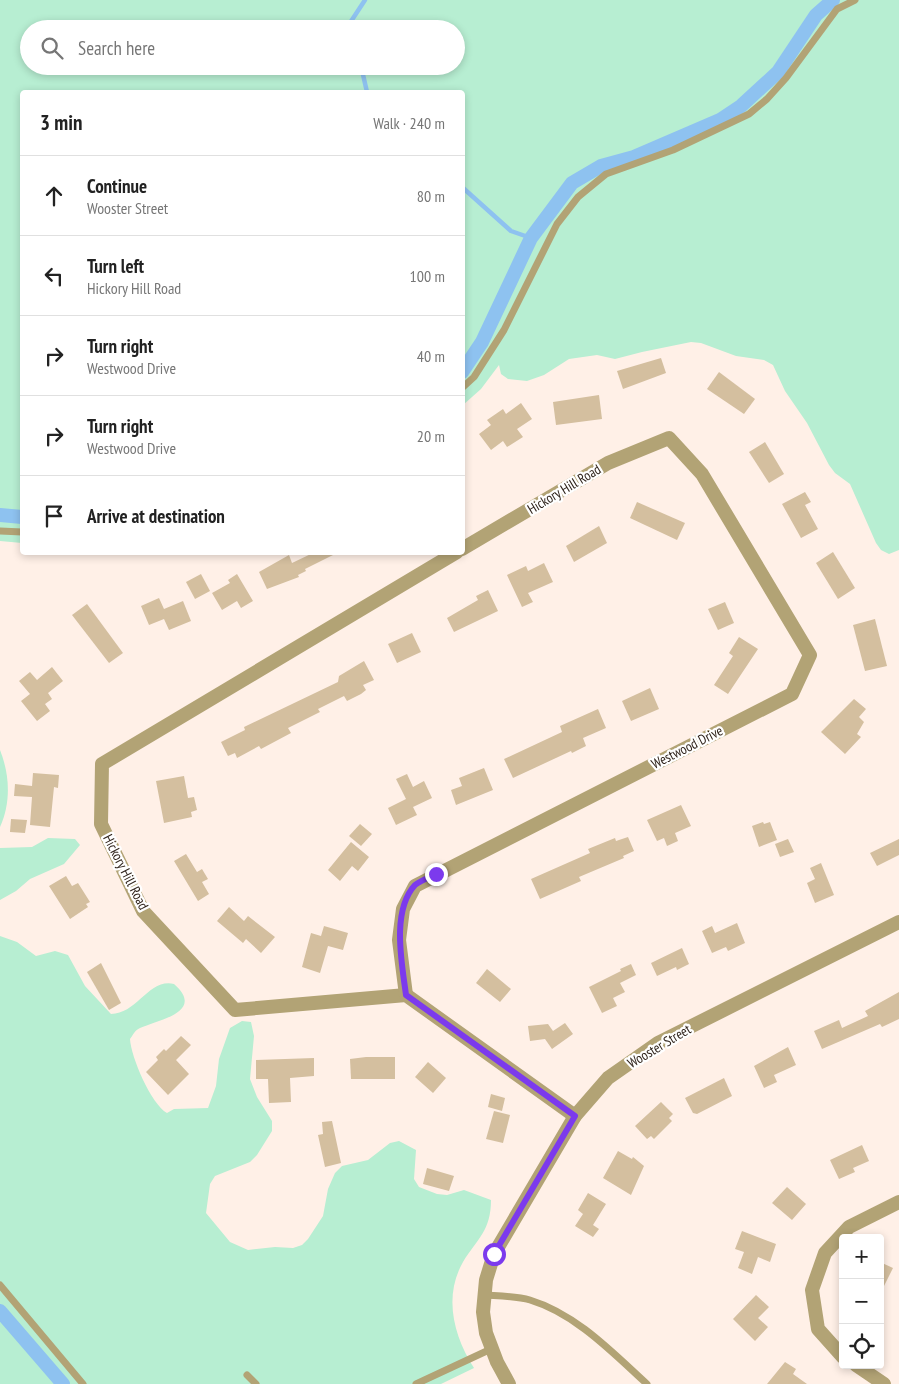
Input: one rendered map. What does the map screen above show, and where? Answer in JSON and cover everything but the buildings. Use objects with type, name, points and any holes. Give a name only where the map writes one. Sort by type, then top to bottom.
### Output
[{"type":"street","name":"Hickory Hill Road","points":[[465,547],[608,463],[669,438]]},
{"type":"street","name":"Westwood Drive","points":[[406,995],[400,940],[403,908],[415,886],[792,694],[810,655],[702,474],[669,438]]},
{"type":"street","name":"Hickory Hill Road","points":[[406,995],[235,1010],[143,910],[102,824],[102,764],[452,555]]},
{"type":"street","name":"Wooster Street","points":[[509,1384],[491,1349],[483,1312],[484,1295],[494,1254],[575,1116],[608,1078],[658,1043],[899,922]]},
{"type":"street","points":[[406,995],[575,1116]]},
{"type":"street","points":[[839,1353],[818,1329],[812,1290],[824,1253],[849,1227],[899,1202]]},
{"type":"street","points":[[862,1369],[884,1384]]},
{"type":"lane","points":[[465,385],[474,377],[504,330],[557,224],[578,196],[606,174],[673,150],[749,114],[767,99],[786,78],[837,9],[855,0]]},
{"type":"lane","points":[[0,531],[20,532]]},
{"type":"lane","points":[[0,1285],[83,1384]]},
{"type":"lane","points":[[484,1295],[528,1299],[556,1310],[581,1327],[647,1384]]},
{"type":"lane","points":[[416,1384],[491,1349]]},
{"type":"lane","points":[[247,1375],[256,1384]]},
{"type":"green space","points":[[0,0],[899,0],[899,550],[889,554],[881,550],[876,543],[850,484],[835,473],[829,465],[807,423],[785,391],[773,365],[764,360],[736,356],[701,343],[691,342],[615,359],[597,355],[569,359],[544,375],[527,381],[508,379],[501,374],[499,365],[481,389],[465,403],[465,90],[20,90],[20,543],[0,541]]},
{"type":"green space","points":[[0,750],[6,769],[8,789],[4,818],[0,827]]},
{"type":"green space","points":[[48,838],[75,839],[80,845],[64,864],[30,879],[16,891],[0,900],[0,848],[32,847]]},
{"type":"green space","points":[[0,936],[17,942],[36,956],[55,951],[68,955],[85,986],[111,1014],[128,1008],[157,986],[174,984],[182,994],[185,1002],[182,1008],[176,1014],[138,1029],[130,1039],[134,1057],[143,1079],[155,1100],[167,1113],[174,1109],[208,1108],[216,1086],[219,1059],[230,1028],[242,1021],[251,1022],[254,1036],[250,1079],[257,1097],[272,1121],[272,1131],[257,1155],[250,1162],[215,1176],[210,1184],[206,1213],[230,1242],[248,1250],[275,1247],[293,1248],[302,1245],[323,1216],[328,1189],[335,1173],[342,1166],[368,1160],[390,1143],[399,1141],[416,1150],[414,1179],[419,1187],[437,1194],[447,1195],[464,1190],[491,1200],[489,1220],[463,1262],[453,1289],[452,1303],[456,1330],[474,1368],[441,1384],[0,1384]]},
{"type":"waterway","points":[[352,20],[365,0]]},
{"type":"waterway","points":[[465,368],[482,342],[531,238],[572,183],[601,166],[634,157],[720,120],[741,106],[778,72],[816,15],[833,0]]},
{"type":"waterway","points":[[363,75],[367,90]]},
{"type":"waterway","points":[[465,190],[511,231],[531,238]]},
{"type":"waterway","points":[[0,515],[20,517]]},
{"type":"waterway","points":[[0,1311],[63,1384]]},
{"type":"route","points":[[436,874],[415,886],[403,908],[400,940],[406,995],[575,1116],[494,1254]]}]
